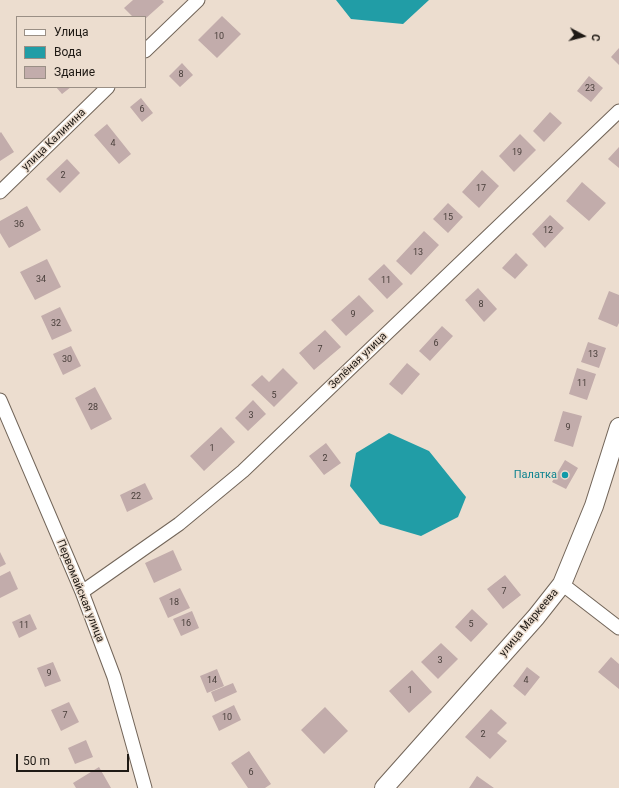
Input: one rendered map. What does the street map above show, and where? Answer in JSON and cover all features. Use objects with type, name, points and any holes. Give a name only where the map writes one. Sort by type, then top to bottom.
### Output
[{"type":"street","points":[[146,50],[198,0]]},
{"type":"street","name":"улица Калинина","points":[[0,192],[107,88]]},
{"type":"street","name":"Зелёная улица","points":[[82,592],[179,524],[243,471],[619,111]]},
{"type":"street","name":"Первомайская улица","points":[[0,400],[82,592],[114,677],[145,788]]},
{"type":"street","name":"улица Маркеева","points":[[384,788],[536,617],[562,584],[594,506],[619,427]]},
{"type":"street","points":[[562,584],[619,628]]},
{"type":"water","points":[[336,0],[429,0],[403,24],[351,19]]},
{"type":"water","points":[[389,433],[429,451],[466,497],[458,517],[421,536],[380,524],[350,486],[356,453]]},
{"type":"building","points":[[133,0],[162,0],[164,2],[146,18],[146,16],[132,16],[124,8]]},
{"type":"building","points":[[222,16],[241,34],[217,58],[198,40]]},
{"type":"building","points":[[619,48],[619,65],[611,57]]},
{"type":"building","points":[[182,63],[193,75],[180,87],[169,76]]},
{"type":"building","points":[[589,76],[603,88],[591,102],[577,91]]},
{"type":"building","points":[[57,88],[70,88],[62,94]]},
{"type":"building","points":[[141,98],[153,113],[142,122],[130,107]]},
{"type":"building","points":[[550,112],[562,123],[544,142],[533,131]]},
{"type":"building","points":[[107,124],[131,154],[119,164],[94,135]]},
{"type":"building","points":[[1,132],[14,152],[0,161],[0,133]]},
{"type":"building","points":[[520,134],[536,150],[514,172],[499,156]]},
{"type":"building","points":[[619,147],[619,168],[608,159]]},
{"type":"building","points":[[67,159],[80,173],[60,193],[46,179]]},
{"type":"building","points":[[482,170],[499,186],[479,208],[462,192]]},
{"type":"building","points":[[582,182],[606,203],[589,221],[566,201]]},
{"type":"building","points":[[448,203],[463,217],[448,233],[433,219]]},
{"type":"building","points":[[27,206],[41,230],[9,248],[0,233],[0,221]]},
{"type":"building","points":[[550,215],[564,228],[545,248],[532,234]]},
{"type":"building","points":[[424,231],[439,245],[411,275],[396,261]]},
{"type":"building","points":[[516,253],[528,265],[515,279],[502,268]]},
{"type":"building","points":[[47,259],[61,287],[35,300],[20,272]]},
{"type":"building","points":[[384,264],[403,284],[387,299],[368,279]]},
{"type":"building","points":[[478,288],[497,309],[484,322],[465,300]]},
{"type":"building","points":[[609,291],[619,295],[619,323],[617,327],[598,319]]},
{"type":"building","points":[[359,295],[374,311],[346,336],[331,320]]},
{"type":"building","points":[[60,307],[72,331],[52,340],[41,316]]},
{"type":"building","points":[[442,326],[453,336],[430,361],[419,351]]},
{"type":"building","points":[[325,330],[341,347],[314,370],[299,353]]},
{"type":"building","points":[[588,342],[606,348],[599,368],[581,362]]},
{"type":"building","points":[[71,346],[81,366],[63,375],[53,354]]},
{"type":"building","points":[[407,363],[420,374],[402,395],[389,384]]},
{"type":"building","points":[[283,368],[298,383],[274,407],[251,385],[262,375],[269,382]]},
{"type":"building","points":[[577,368],[596,374],[587,400],[569,394]]},
{"type":"building","points":[[95,387],[112,419],[91,430],[75,398]]},
{"type":"building","points":[[253,400],[266,414],[248,431],[235,418]]},
{"type":"building","points":[[563,411],[582,416],[573,447],[554,441]]},
{"type":"building","points":[[221,427],[235,442],[204,471],[190,456]]},
{"type":"building","points":[[326,443],[341,463],[324,475],[309,456]]},
{"type":"building","name":"Палатка","points":[[565,460],[578,468],[566,489],[552,482]]},
{"type":"building","points":[[145,483],[153,499],[127,512],[120,495]]},
{"type":"building","points":[[173,550],[182,570],[154,583],[145,563]]},
{"type":"building","points":[[0,552],[6,564],[0,567]]},
{"type":"building","points":[[10,571],[18,589],[0,598],[0,576]]},
{"type":"building","points":[[505,575],[521,595],[503,609],[487,589]]},
{"type":"building","points":[[180,588],[190,608],[168,618],[159,598]]},
{"type":"building","points":[[472,609],[488,624],[471,642],[455,627]]},
{"type":"building","points":[[192,611],[199,628],[181,636],[173,619]]},
{"type":"building","points":[[30,614],[37,629],[19,638],[12,622]]},
{"type":"building","points":[[441,643],[458,659],[438,679],[421,662]]},
{"type":"building","points":[[611,657],[619,664],[619,689],[598,672]]},
{"type":"building","points":[[53,662],[61,681],[45,687],[37,668]]},
{"type":"building","points":[[527,667],[540,677],[525,696],[513,686]]},
{"type":"building","points":[[217,669],[224,686],[207,693],[200,676]]},
{"type":"building","points":[[412,670],[432,692],[409,713],[389,691]]},
{"type":"building","points":[[233,683],[237,692],[215,702],[211,692]]},
{"type":"building","points":[[69,702],[79,722],[61,731],[51,710]]},
{"type":"building","points":[[234,705],[241,720],[219,731],[212,716]]},
{"type":"building","points":[[325,707],[348,731],[324,754],[301,730]]},
{"type":"building","points":[[491,709],[507,723],[497,733],[507,741],[490,759],[465,737]]},
{"type":"building","points":[[86,740],[93,757],[75,764],[68,748]]},
{"type":"building","points":[[249,751],[271,784],[265,788],[248,788],[231,763]]},
{"type":"building","points":[[99,767],[111,788],[76,788],[73,783]]},
{"type":"building","points":[[477,776],[494,788],[469,788]]},
{"type":"place","name":"Палатка","points":[[565,475]]}]
